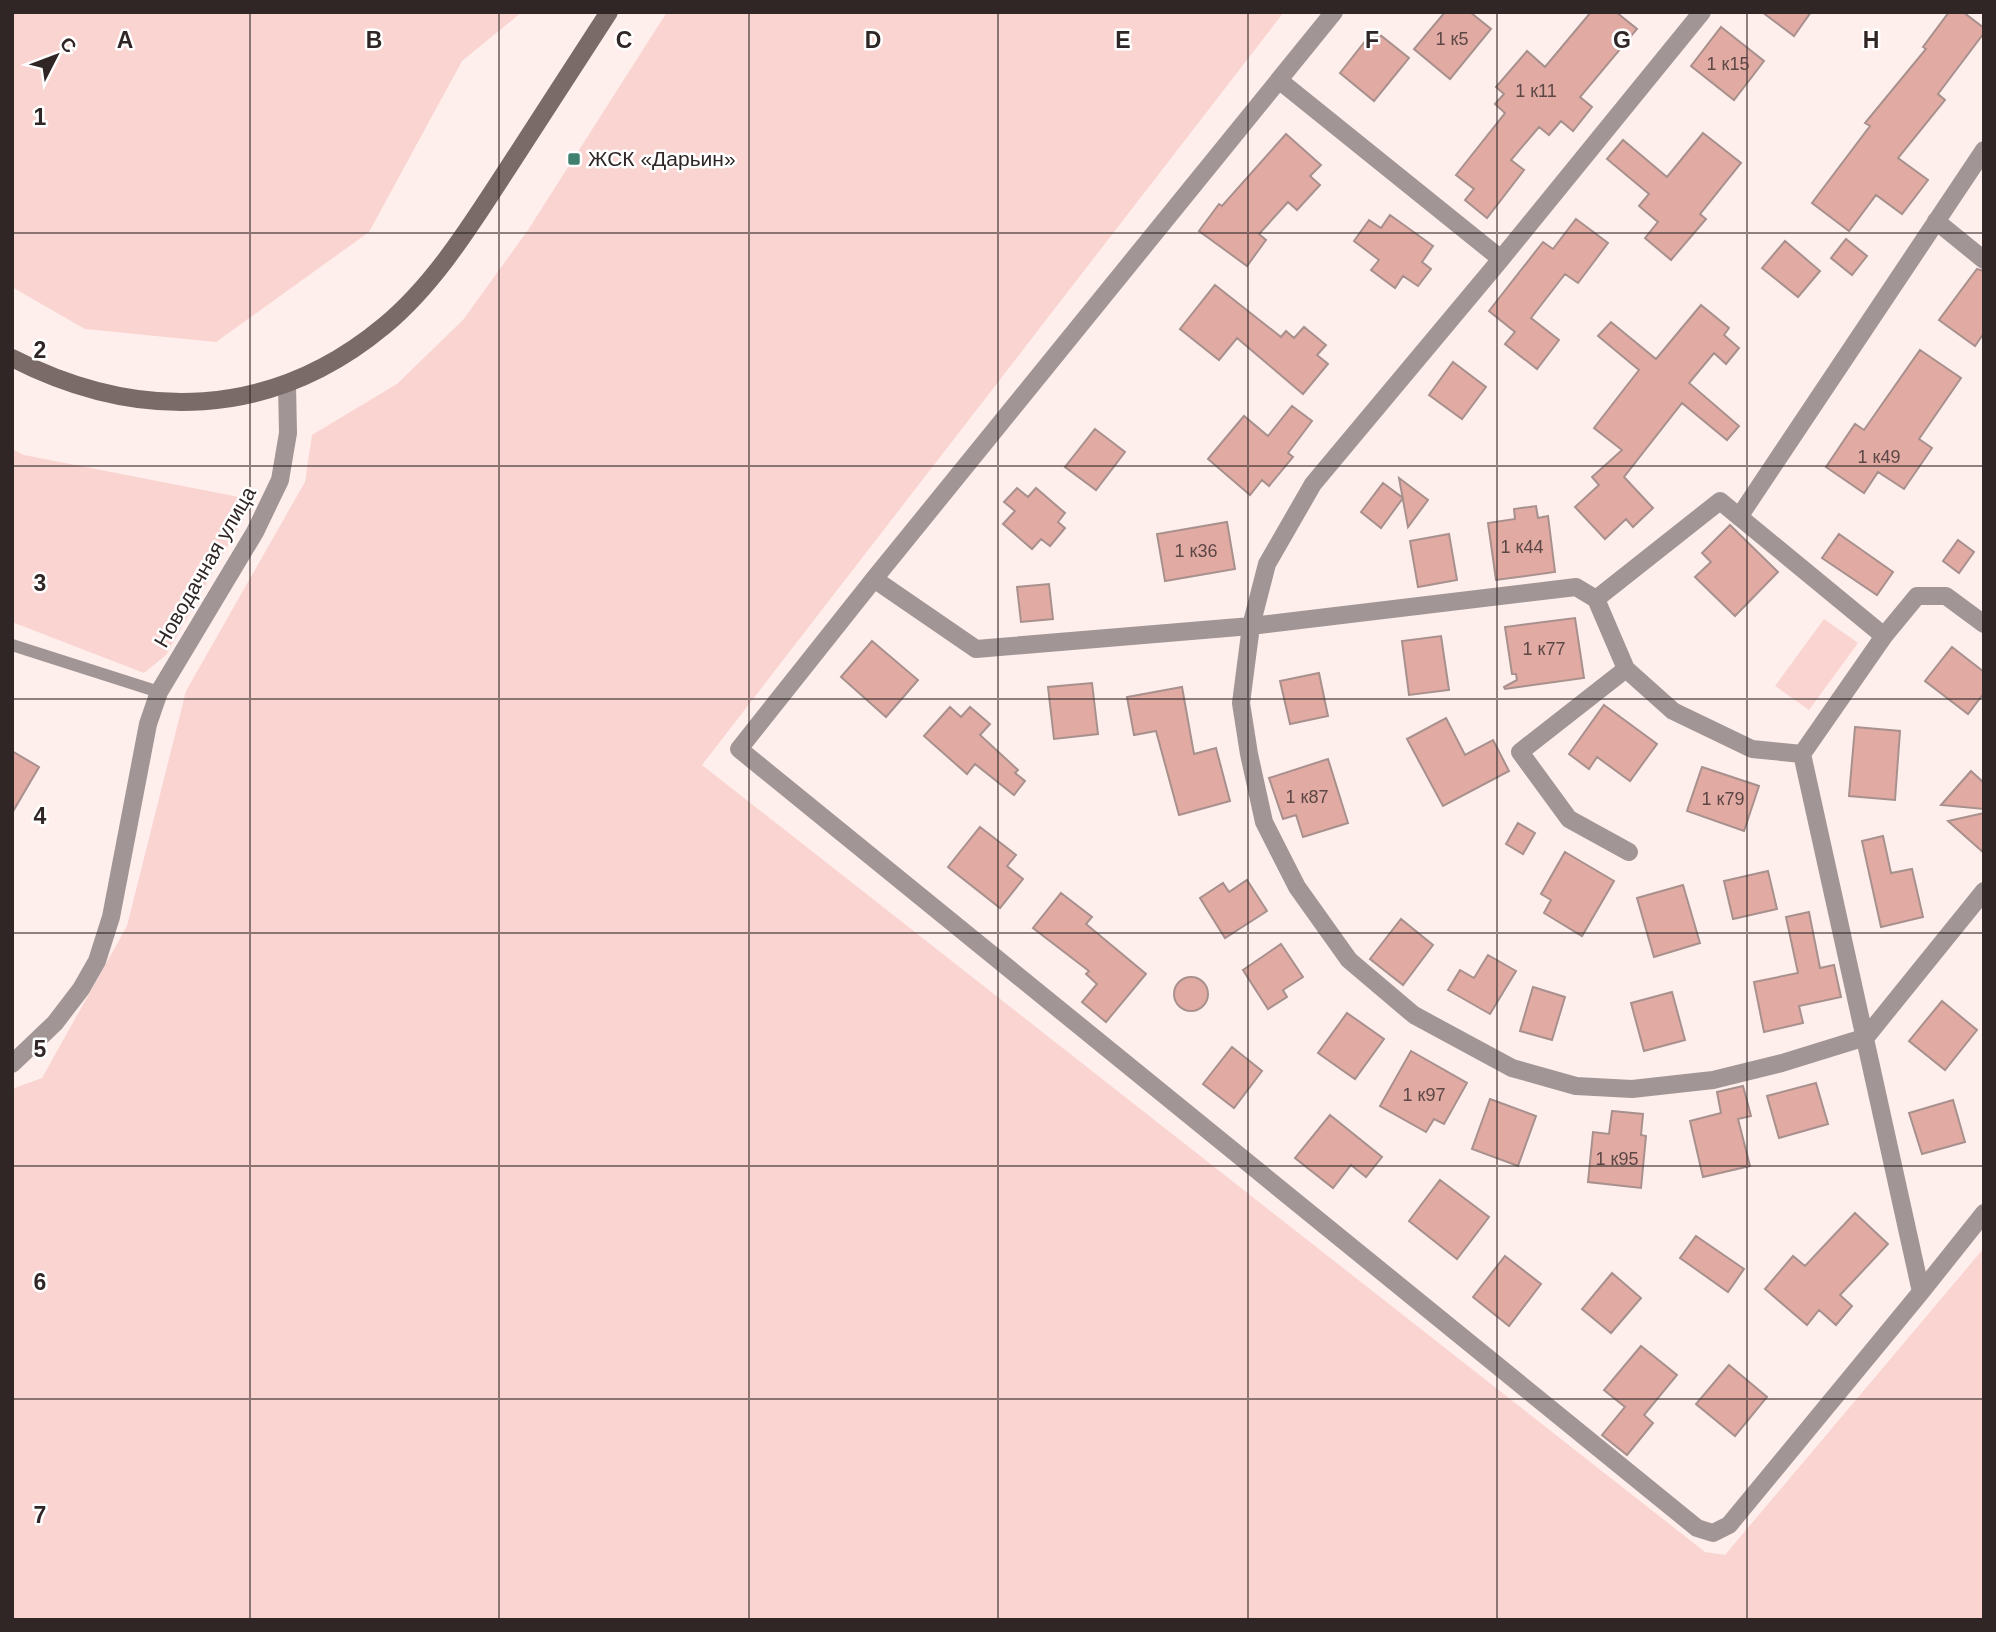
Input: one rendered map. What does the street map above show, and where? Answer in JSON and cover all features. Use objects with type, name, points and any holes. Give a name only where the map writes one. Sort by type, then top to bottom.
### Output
[{"type":"street","points":[[12,358],[47,376],[116,396],[180,404],[239,398],[287,384],[342,358],[385,325],[425,284],[473,222],[609,12]]},
{"type":"street","points":[[1334,12],[739,749],[1697,1528],[1713,1533],[1729,1524],[1984,1213]]},
{"type":"street","points":[[1702,12],[1313,484],[1267,564],[1251,626],[1241,703],[1264,822],[1297,887],[1349,960],[1414,1015],[1512,1068],[1576,1086],[1632,1089],[1713,1080],[1782,1063],[1866,1037],[1984,891]]},
{"type":"street","points":[[1280,80],[1501,259]]},
{"type":"street","points":[[1739,517],[1984,150]]},
{"type":"street","points":[[1936,221],[1984,260]]},
{"type":"street","name":"Новодачная улица","points":[[12,1064],[55,1023],[81,989],[97,961],[111,917],[148,724],[159,692],[255,532],[280,480],[288,433],[287,384]]},
{"type":"street","points":[[1596,599],[1720,501],[1884,636]]},
{"type":"street","points":[[874,579],[976,649],[1251,626],[1576,587],[1596,599],[1626,669],[1673,711],[1752,749],[1802,754]]},
{"type":"street","points":[[1921,1292],[1802,754],[1884,636],[1917,596],[1946,596],[1984,624]]},
{"type":"street","points":[[1626,669],[1520,752],[1569,819],[1629,852]]},
{"type":"lane","points":[[12,645],[159,692]]},
{"type":"shaded area","points":[[12,12],[522,12],[462,61],[369,232],[216,342],[85,329],[12,287]]},
{"type":"shaded area","points":[[667,12],[1284,12],[702,765],[1705,1552],[1725,1555],[1984,1248],[1984,1620],[12,1620],[12,1089],[42,1078],[127,926],[186,691],[305,482],[312,435],[397,384],[463,320],[528,230]]},
{"type":"shaded area","points":[[12,449],[24,455],[239,497],[242,521],[166,655],[144,673],[12,622]]},
{"type":"shaded area","points":[[1824,619],[1858,643],[1809,710],[1775,686]]},
{"type":"building","points":[[1445,12],[1470,12],[1491,29],[1450,79],[1414,49]]},
{"type":"building","points":[[1591,12],[1616,12],[1637,29],[1580,97],[1592,107],[1573,131],[1561,121],[1549,135],[1539,127],[1511,160],[1524,170],[1487,218],[1465,200],[1474,189],[1456,175],[1505,113],[1495,104],[1504,94],[1496,87],[1527,51],[1545,67]]},
{"type":"building","points":[[1762,12],[1811,12],[1794,36]]},
{"type":"building","points":[[1949,12],[1963,12],[1984,28],[1984,33],[1938,94],[1945,100],[1898,158],[1928,180],[1902,214],[1876,195],[1849,231],[1812,203],[1870,126],[1865,123],[1926,49],[1923,47]]},
{"type":"building","points":[[1721,27],[1764,61],[1734,100],[1691,66]]},
{"type":"building","points":[[1374,30],[1409,58],[1374,101],[1340,73]]},
{"type":"building","points":[[1703,133],[1741,163],[1700,214],[1706,219],[1671,260],[1645,238],[1658,222],[1639,206],[1649,194],[1607,159],[1623,140],[1667,177]]},
{"type":"building","points":[[1286,134],[1321,165],[1310,176],[1320,185],[1297,210],[1288,202],[1259,234],[1266,240],[1247,266],[1199,231],[1219,204],[1222,206]]},
{"type":"building","points":[[1390,215],[1433,246],[1422,262],[1431,269],[1418,286],[1403,276],[1395,288],[1371,270],[1379,260],[1354,241],[1369,220],[1381,228]]},
{"type":"building","points":[[1576,219],[1608,243],[1578,283],[1565,274],[1531,318],[1559,340],[1537,369],[1505,344],[1515,332],[1489,311],[1543,242],[1553,249]]},
{"type":"building","points":[[1846,239],[1867,256],[1852,275],[1831,258]]},
{"type":"building","points":[[1785,241],[1820,271],[1798,297],[1762,268]]},
{"type":"building","points":[[1977,269],[1984,271],[1984,333],[1975,346],[1939,320]]},
{"type":"building","points":[[1215,285],[1281,337],[1286,331],[1294,338],[1304,327],[1326,345],[1317,355],[1328,364],[1303,394],[1237,338],[1219,360],[1180,329]]},
{"type":"building","points":[[1701,305],[1729,328],[1724,335],[1739,348],[1726,364],[1714,353],[1689,383],[1739,426],[1727,440],[1682,403],[1624,477],[1653,508],[1633,527],[1626,519],[1605,539],[1575,507],[1599,485],[1592,477],[1622,450],[1594,428],[1639,370],[1598,336],[1611,322],[1656,359]]},
{"type":"building","points":[[1920,350],[1961,378],[1919,439],[1932,448],[1904,489],[1878,472],[1864,493],[1826,467],[1855,424],[1864,430]]},
{"type":"building","points":[[1453,362],[1486,387],[1462,419],[1429,395]]},
{"type":"building","points":[[1292,406],[1312,421],[1288,453],[1293,457],[1269,486],[1262,480],[1250,495],[1208,459],[1244,416],[1268,436]]},
{"type":"building","points":[[1095,429],[1125,452],[1096,490],[1065,467]]},
{"type":"building","points":[[1399,478],[1428,500],[1408,527]]},
{"type":"building","points":[[1383,483],[1403,498],[1381,528],[1361,512]]},
{"type":"building","points":[[1017,488],[1028,497],[1036,488],[1065,513],[1058,522],[1065,528],[1050,546],[1041,539],[1032,549],[1003,524],[1015,511],[1004,502]]},
{"type":"building","points":[[1536,506],[1538,518],[1548,516],[1555,572],[1496,580],[1488,523],[1515,519],[1514,509]]},
{"type":"building","points":[[1227,522],[1235,569],[1165,581],[1157,534]]},
{"type":"building","points":[[1730,525],[1778,572],[1735,616],[1695,577],[1711,562],[1702,553]]},
{"type":"building","points":[[1449,534],[1457,580],[1418,587],[1410,541]]},
{"type":"building","points":[[1839,534],[1893,572],[1877,595],[1822,558]]},
{"type":"building","points":[[1958,540],[1974,552],[1959,573],[1943,561]]},
{"type":"building","points":[[1049,584],[1053,619],[1021,622],[1017,587]]},
{"type":"building","points":[[1575,618],[1584,678],[1505,689],[1504,687],[1517,680],[1516,674],[1512,674],[1505,627]]},
{"type":"building","points":[[1441,636],[1449,690],[1409,695],[1402,641]]},
{"type":"building","points":[[872,641],[918,680],[886,717],[841,677]]},
{"type":"building","points":[[1952,647],[1984,672],[1984,693],[1968,714],[1925,681]]},
{"type":"building","points":[[1319,673],[1328,716],[1290,724],[1280,681]]},
{"type":"building","points":[[1092,683],[1098,734],[1054,739],[1048,687]]},
{"type":"building","points":[[1182,687],[1194,754],[1216,748],[1230,801],[1179,815],[1156,731],[1134,735],[1127,697]]},
{"type":"building","points":[[1604,705],[1657,744],[1630,781],[1597,757],[1589,769],[1569,754]]},
{"type":"building","points":[[950,707],[961,717],[970,707],[990,724],[980,735],[1018,770],[1015,773],[1025,781],[1014,795],[975,764],[967,774],[924,736]]},
{"type":"building","points":[[1446,718],[1465,755],[1493,740],[1509,771],[1443,806],[1407,739]]},
{"type":"building","points":[[1855,727],[1900,731],[1895,800],[1849,796]]},
{"type":"building","points":[[12,751],[39,767],[12,813]]},
{"type":"building","points":[[1328,759],[1348,823],[1303,837],[1296,815],[1283,819],[1269,778]]},
{"type":"building","points":[[1702,767],[1759,786],[1744,831],[1687,811]]},
{"type":"building","points":[[1971,771],[1984,783],[1984,809],[1941,805]]},
{"type":"building","points":[[1984,813],[1984,853],[1948,821]]},
{"type":"building","points":[[1518,823],[1535,833],[1523,854],[1506,844]]},
{"type":"building","points":[[980,827],[1016,855],[1007,866],[1023,879],[1000,908],[948,867]]},
{"type":"building","points":[[1883,836],[1891,873],[1912,869],[1923,917],[1881,927],[1862,841]]},
{"type":"building","points":[[1565,852],[1614,881],[1582,936],[1544,913],[1551,900],[1541,894]]},
{"type":"building","points":[[1768,871],[1777,909],[1733,919],[1724,881]]},
{"type":"building","points":[[1247,880],[1267,911],[1225,938],[1200,898],[1223,883],[1229,892]]},
{"type":"building","points":[[1683,885],[1700,943],[1654,957],[1637,898]]},
{"type":"building","points":[[1061,893],[1092,917],[1086,924],[1146,974],[1106,1022],[1082,1002],[1097,984],[1086,974],[1089,971],[1033,928]]},
{"type":"building","points":[[1809,912],[1820,968],[1834,965],[1841,997],[1799,1006],[1803,1023],[1764,1032],[1754,982],[1798,973],[1786,917]]},
{"type":"building","points":[[1401,919],[1433,945],[1403,985],[1370,959]]},
{"type":"building","points":[[1281,944],[1303,977],[1283,990],[1287,997],[1268,1009],[1243,970]]},
{"type":"building","points":[[1488,955],[1516,971],[1490,1014],[1448,990],[1460,970],[1474,978]]},
{"type":"building","points":[[1191,977],[1203,982],[1208,994],[1203,1006],[1191,1011],[1179,1006],[1174,994],[1179,982]]},
{"type":"building","points":[[1533,987],[1565,997],[1552,1040],[1520,1031]]},
{"type":"building","points":[[1672,992],[1685,1040],[1644,1051],[1631,1003]]},
{"type":"building","points":[[1942,1001],[1977,1030],[1945,1070],[1909,1041]]},
{"type":"building","points":[[1347,1013],[1384,1039],[1355,1079],[1318,1053]]},
{"type":"building","points":[[1232,1047],[1262,1071],[1234,1108],[1203,1084]]},
{"type":"building","points":[[1411,1051],[1467,1083],[1444,1124],[1434,1119],[1426,1132],[1380,1106]]},
{"type":"building","points":[[1816,1083],[1828,1124],[1779,1138],[1767,1096]]},
{"type":"building","points":[[1743,1086],[1751,1116],[1738,1119],[1750,1166],[1703,1177],[1690,1121],[1721,1113],[1717,1092]]},
{"type":"building","points":[[1490,1099],[1536,1116],[1518,1166],[1472,1149]]},
{"type":"building","points":[[1953,1100],[1965,1142],[1922,1154],[1909,1113]]},
{"type":"building","points":[[1612,1111],[1643,1114],[1641,1135],[1646,1136],[1641,1188],[1588,1182],[1593,1132],[1609,1134]]},
{"type":"building","points":[[1330,1115],[1382,1157],[1366,1177],[1351,1165],[1333,1188],[1295,1158]]},
{"type":"building","points":[[1440,1180],[1489,1217],[1457,1259],[1409,1221]]},
{"type":"building","points":[[1855,1213],[1888,1244],[1840,1295],[1852,1306],[1836,1325],[1819,1310],[1807,1325],[1765,1289],[1793,1256],[1805,1266]]},
{"type":"building","points":[[1696,1236],[1744,1269],[1728,1292],[1680,1258]]},
{"type":"building","points":[[1505,1256],[1541,1284],[1509,1326],[1473,1297]]},
{"type":"building","points":[[1612,1273],[1641,1298],[1611,1333],[1582,1309]]},
{"type":"building","points":[[1641,1346],[1677,1375],[1644,1415],[1653,1423],[1627,1455],[1602,1435],[1625,1407],[1604,1390]]},
{"type":"building","points":[[1729,1365],[1767,1397],[1735,1436],[1696,1404]]},
{"type":"place","name":"ЖСК «Дарьин»","points":[[574,159]]}]
